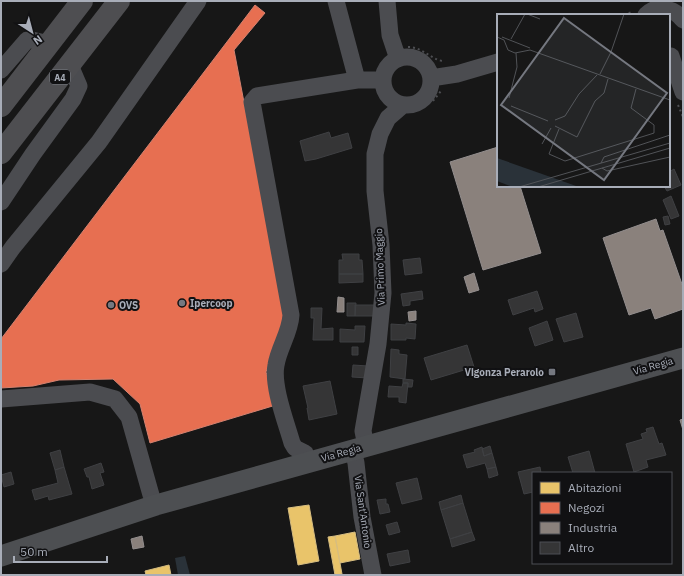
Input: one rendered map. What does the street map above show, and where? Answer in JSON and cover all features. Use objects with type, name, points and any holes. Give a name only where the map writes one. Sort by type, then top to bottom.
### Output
[{"type":"highway","points":[[1,106],[82,1]]},
{"type":"highway","name":"A4","points":[[1,153],[120,1]]},
{"type":"main road","name":"Via Regia","points":[[1,556],[156,505],[359,443],[493,399],[683,347]]},
{"type":"main road","name":"Via Regia","points":[[1,545],[150,496],[305,453],[359,443],[683,358]]},
{"type":"street","points":[[1,264],[13,247],[99,142],[198,1]]},
{"type":"street","points":[[336,1],[357,80]]},
{"type":"street","points":[[387,1],[390,35],[396,54],[383,80],[386,94],[396,103],[403,105],[416,104],[422,100],[430,89],[431,78],[428,69],[418,60],[396,54]]},
{"type":"street","points":[[651,8],[666,8],[675,12],[683,20]]},
{"type":"street","points":[[1,70],[27,40],[49,44]]},
{"type":"street","points":[[674,53],[683,92]]},
{"type":"street","points":[[431,78],[457,74],[497,62]]},
{"type":"street","points":[[1,202],[33,154],[73,99],[80,86],[70,65]]},
{"type":"street","points":[[305,453],[295,448],[292,443],[275,377],[276,364],[290,325],[291,315],[251,98],[357,80],[383,80]]},
{"type":"street","name":"Via Primo Maggio","points":[[359,443],[364,431],[378,344],[383,293],[381,245],[375,191],[374,154],[380,134],[388,118],[403,105]]},
{"type":"street","points":[[1,399],[90,392],[115,399],[129,417],[150,496]]},
{"type":"street","name":"Via Sant'Antonio","points":[[359,443],[356,463],[362,517],[373,575]]},
{"type":"path","points":[[396,54],[411,46],[423,50],[435,59],[447,62]]},
{"type":"shaded area","points":[[185,556],[190,575],[178,575],[175,558]]},
{"type":"building: Abitazioni","points":[[309,505],[319,561],[298,565],[288,508]]},
{"type":"building: Abitazioni","points":[[355,532],[360,559],[340,563],[335,536]]},
{"type":"building: Abitazioni","points":[[335,536],[342,574],[335,575],[328,537]]},
{"type":"building: Abitazioni","points":[[169,565],[171,575],[146,575],[145,571]]},
{"type":"building: Negozi","points":[[255,5],[265,13],[234,50],[285,317],[266,372],[276,405],[150,443],[140,404],[113,379],[59,380],[33,386],[1,388],[1,339]]},
{"type":"building: Industria","points":[[497,147],[497,187],[520,187],[541,253],[483,270],[450,162]]},
{"type":"building: Industria","points":[[656,219],[660,231],[663,230],[683,287],[683,309],[655,319],[651,308],[629,315],[603,238]]},
{"type":"building: Industria","points":[[474,273],[479,290],[469,293],[464,277]]},
{"type":"building: Industria","points":[[338,297],[344,298],[344,312],[337,312]]},
{"type":"building: Industria","points":[[416,311],[416,320],[409,321],[408,312]]},
{"type":"building: Industria","points":[[683,419],[683,430],[680,420]]},
{"type":"building: Industria","points":[[142,536],[144,547],[133,549],[131,539]]},
{"type":"building: Altro","points":[[329,132],[331,138],[348,133],[352,148],[305,161],[300,141]]},
{"type":"building: Altro","points":[[674,169],[681,185],[667,191],[665,187],[670,187],[670,171]]},
{"type":"building: Altro","points":[[671,196],[679,216],[671,219],[663,200]]},
{"type":"building: Altro","points":[[668,216],[670,224],[665,225],[663,217]]},
{"type":"building: Altro","points":[[342,254],[359,254],[359,260],[362,260],[363,274],[339,274],[339,260],[343,260]]},
{"type":"building: Altro","points":[[420,258],[422,273],[405,275],[403,260]]},
{"type":"building: Altro","points":[[339,274],[363,274],[363,282],[339,283]]},
{"type":"building: Altro","points":[[422,291],[423,299],[410,301],[410,305],[403,306],[401,294]]},
{"type":"building: Altro","points":[[537,291],[543,309],[535,312],[534,308],[513,315],[508,300]]},
{"type":"building: Altro","points":[[347,303],[356,303],[355,316],[347,316]]},
{"type":"building: Altro","points":[[355,305],[375,305],[375,316],[355,316]]},
{"type":"building: Altro","points":[[311,308],[322,308],[321,329],[333,328],[333,340],[313,340],[314,318],[311,318]]},
{"type":"building: Altro","points":[[576,313],[583,337],[564,342],[556,319]]},
{"type":"building: Altro","points":[[547,321],[553,340],[535,346],[529,328]]},
{"type":"building: Altro","points":[[406,323],[416,324],[415,339],[406,338],[406,340],[391,340],[391,324],[406,325]]},
{"type":"building: Altro","points":[[355,326],[365,326],[364,342],[340,342],[340,329],[355,330]]},
{"type":"building: Altro","points":[[467,345],[474,367],[431,380],[424,358]]},
{"type":"building: Altro","points":[[352,347],[358,347],[358,355],[352,355]]},
{"type":"building: Altro","points":[[391,349],[399,350],[399,354],[407,355],[405,379],[390,377]]},
{"type":"building: Altro","points":[[353,365],[368,366],[368,378],[352,377]]},
{"type":"building: Altro","points":[[403,379],[413,380],[412,387],[408,387],[408,383],[403,383]]},
{"type":"building: Altro","points":[[330,381],[337,414],[309,420],[303,386]]},
{"type":"building: Altro","points":[[403,383],[408,383],[406,403],[399,402],[399,397],[388,397],[389,386],[402,387]]},
{"type":"building: Altro","points":[[653,427],[659,444],[662,443],[666,455],[646,460],[648,467],[634,472],[626,444],[643,439],[641,434],[647,432],[646,429]]},
{"type":"building: Altro","points":[[490,446],[492,453],[484,456],[482,449]]},
{"type":"building: Altro","points":[[482,447],[484,456],[492,453],[496,467],[487,469],[485,463],[467,468],[463,455],[475,452],[474,450]]},
{"type":"building: Altro","points":[[60,450],[64,467],[55,470],[50,453]]},
{"type":"building: Altro","points":[[589,451],[595,472],[573,472],[568,457]]},
{"type":"building: Altro","points":[[101,463],[104,472],[100,473],[104,485],[92,489],[89,477],[87,477],[84,469]]},
{"type":"building: Altro","points":[[64,467],[72,494],[49,500],[48,496],[35,500],[32,490],[58,483],[55,470]]},
{"type":"building: Altro","points":[[496,467],[498,475],[489,478],[487,469]]},
{"type":"building: Altro","points":[[540,467],[541,472],[532,472],[532,492],[524,494],[518,472]]},
{"type":"building: Altro","points":[[11,472],[14,484],[4,487],[1,475]]},
{"type":"building: Altro","points":[[417,478],[422,499],[402,504],[396,483]]},
{"type":"building: Altro","points":[[461,495],[463,503],[441,510],[439,502]]},
{"type":"building: Altro","points":[[386,499],[386,504],[388,504],[390,512],[380,514],[377,500]]},
{"type":"building: Altro","points":[[463,503],[472,532],[450,539],[441,510]]},
{"type":"building: Altro","points":[[397,522],[400,532],[389,535],[386,525]]},
{"type":"building: Altro","points":[[472,532],[475,540],[452,547],[450,539]]},
{"type":"building: Altro","points":[[408,550],[410,562],[390,566],[387,554]]},
{"type":"place","name":"Ipercoop","points":[[182,303]]},
{"type":"place","name":"OVS","points":[[111,305]]},
{"type":"place","name":"Vigonza Perarolo","points":[[552,372]]}]
